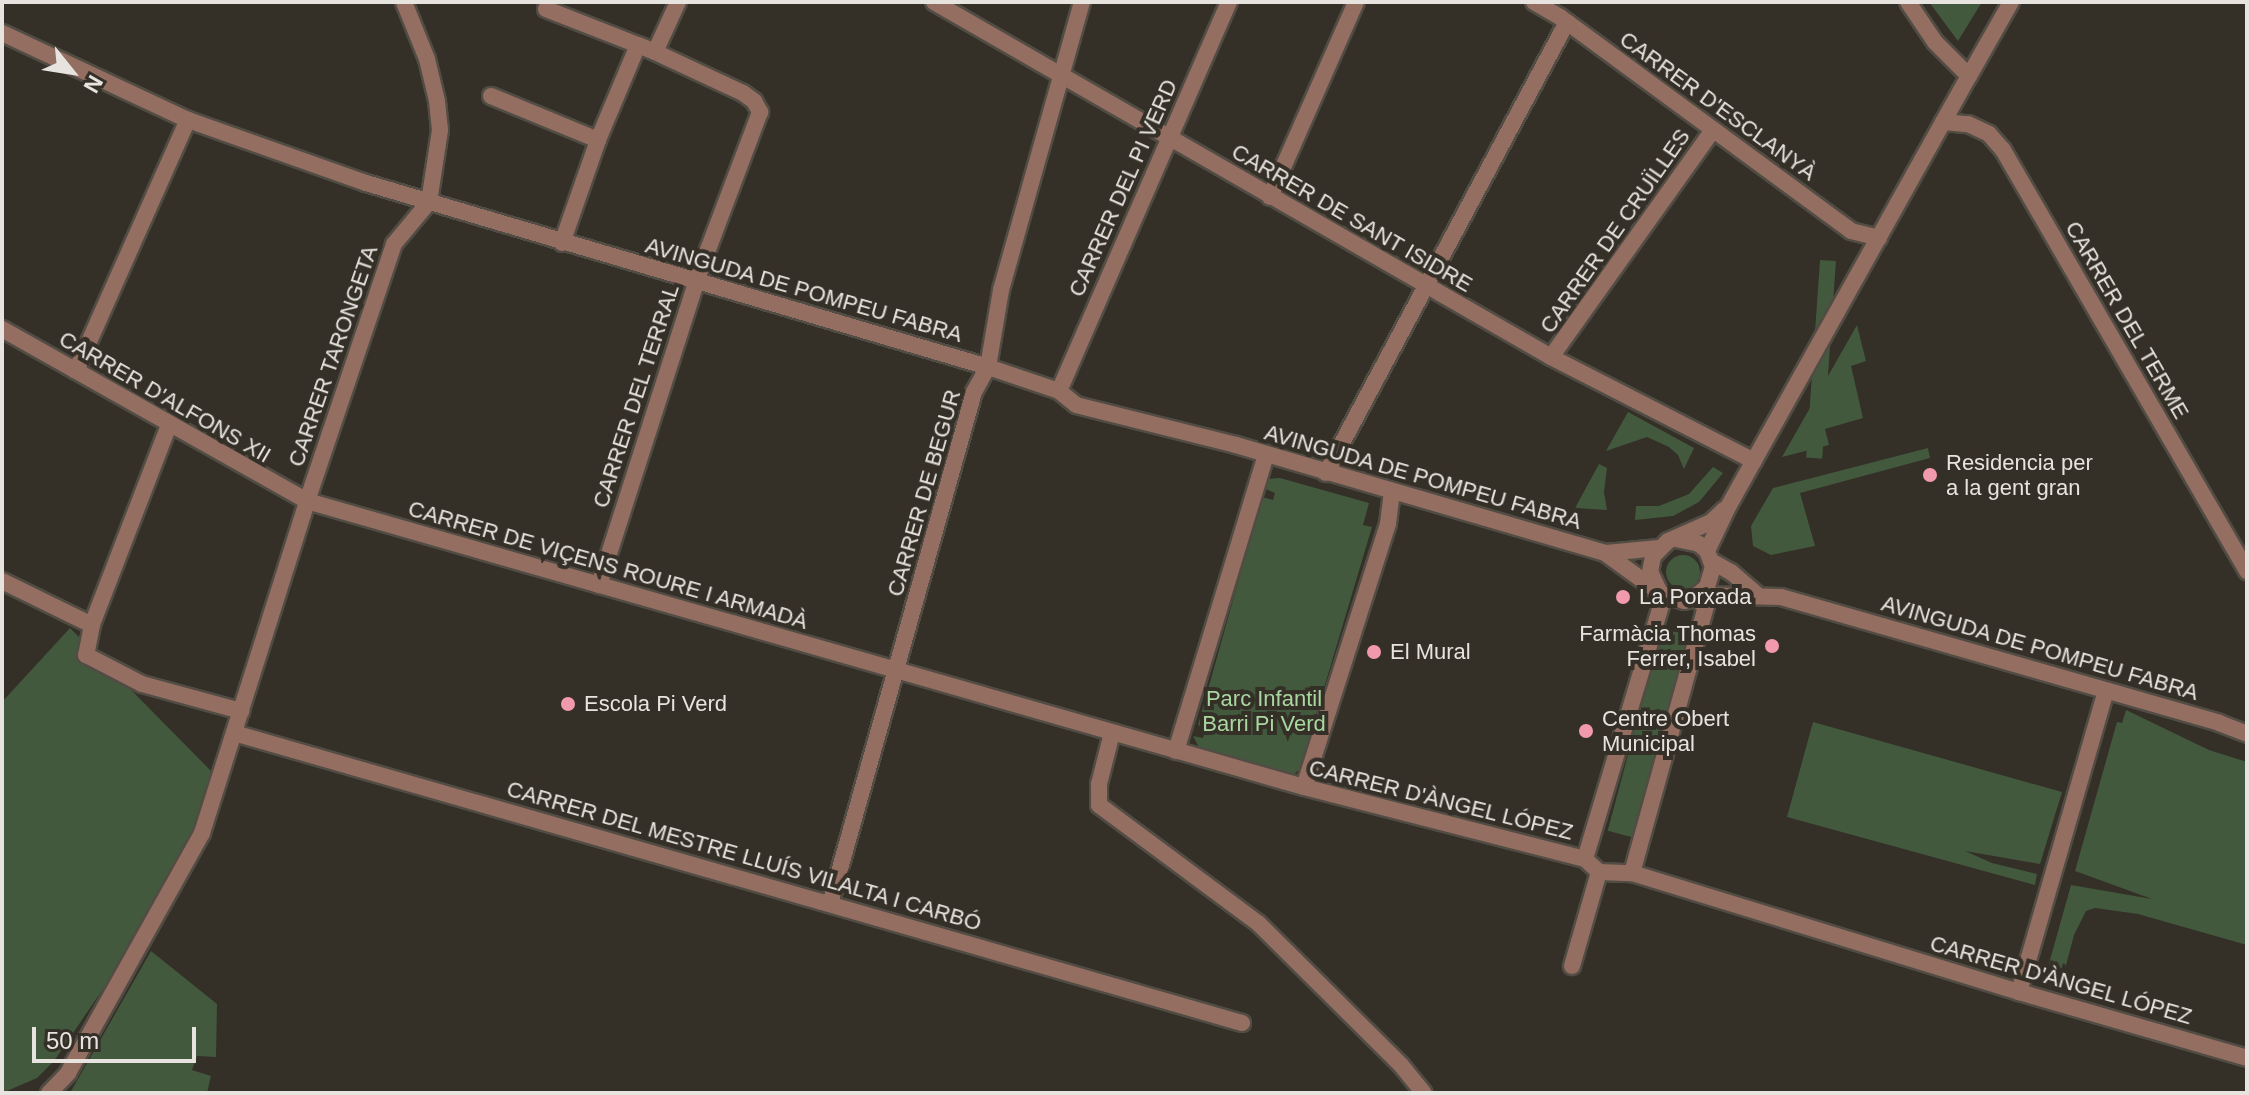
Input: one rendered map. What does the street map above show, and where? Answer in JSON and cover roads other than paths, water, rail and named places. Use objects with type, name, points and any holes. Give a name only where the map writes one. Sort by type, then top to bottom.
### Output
[{"type":"street","points":[[404,2],[427,59],[437,101],[440,130],[429,202]]},
{"type":"street","points":[[546,9],[655,52],[678,2]]},
{"type":"street","name":"CARRER DE SANT ISIDRE","points":[[934,2],[1551,357],[1754,461]]},
{"type":"street","name":"CARRER DE BEGUR","points":[[830,904],[974,392],[988,367],[1001,290],[1082,2]]},
{"type":"street","name":"CARRER DEL PI VERD","points":[[1059,391],[1229,2]]},
{"type":"street","points":[[1270,197],[1356,2]]},
{"type":"street","name":"CARRER D'ESCLANYÀ","points":[[1534,2],[1567,22],[1851,231],[1879,238]]},
{"type":"street","points":[[1908,2],[1935,42],[1969,76]]},
{"type":"street","points":[[1728,507],[1711,522],[1659,548],[1650,572],[1662,594],[1677,601],[1697,597],[1712,578],[1709,556],[1728,507],[2011,2]]},
{"type":"street","points":[[1326,473],[1567,22]]},
{"type":"street","name":"AVINGUDA DE POMPEU FABRA","points":[[2,33],[188,120],[429,202],[988,367],[1059,391],[1076,405],[1266,455],[1605,553],[1662,594]]},
{"type":"street","points":[[562,243],[598,140],[638,45]]},
{"type":"street","name":"CARRER DEL TERRAL","points":[[599,585],[697,279],[760,112],[754,101],[743,93],[655,52]]},
{"type":"street","points":[[491,96],[598,140]]},
{"type":"street","points":[[76,371],[188,120]]},
{"type":"street","name":"CARRER DEL TERME","points":[[1943,122],[1968,124],[1989,134],[2003,150],[2247,571]]},
{"type":"street","name":"CARRER DE CRUÏLLES","points":[[1551,357],[1713,130]]},
{"type":"street","name":"CARRER TARONGETA","points":[[49,1093],[68,1073],[191,858],[394,244],[429,202]]},
{"type":"street","name":"CARRER D'ALFONS XII","points":[[2,329],[307,501]]},
{"type":"street","points":[[169,425],[92,625],[86,655],[142,684],[241,711]]},
{"type":"street","points":[[1176,751],[1266,455]]},
{"type":"street","points":[[1304,787],[1388,524],[1392,491]]},
{"type":"street","name":"CARRER DE VIÇENS ROURE I ARMADÀ","points":[[307,501],[896,670]]},
{"type":"street","points":[[1676,539],[1690,539],[1709,556]]},
{"type":"street","name":"AVINGUDA DE POMPEU FABRA","points":[[1605,553],[1659,548]]},
{"type":"street","name":"AVINGUDA DE POMPEU FABRA","points":[[1709,556],[1756,594]]},
{"type":"street","points":[[2,581],[92,625]]},
{"type":"street","points":[[1585,859],[1662,594]]},
{"type":"street","name":"AVINGUDA DE POMPEU FABRA","points":[[1697,597],[1756,594],[1825,609],[2219,723],[2247,734]]},
{"type":"street","points":[[1632,873],[1706,606],[1697,597]]},
{"type":"street","name":"CARRER D'ÀNGEL LÓPEZ","points":[[896,670],[1304,787],[1585,859],[1599,872],[1632,873],[2019,992],[2247,1058]]},
{"type":"street","points":[[2019,992],[2106,691]]},
{"type":"street","name":"AVINGUDA DE POMPEU FABRA","points":[[2219,723],[2247,721]]},
{"type":"street","name":"CARRER DEL MESTRE LLUÍS VILALTA I CARBÓ","points":[[234,733],[1242,1023]]},
{"type":"street","points":[[1112,733],[1099,784],[1099,805],[1258,923],[1390,1054],[1424,1093]]},
{"type":"street","points":[[1572,966],[1599,872]]},
{"type":"place","name":"Residencia per a la gent gran","points":[[1930,475]]},
{"type":"place","name":"La Porxada","points":[[1623,597]]},
{"type":"place","name":"Farmàcia Thomas Ferrer, Isabel","points":[[1772,646]]},
{"type":"place","name":"El Mural","points":[[1374,652]]},
{"type":"place","name":"Escola Pi Verd","points":[[568,704]]},
{"type":"place","name":"Centre Obert Municipal","points":[[1586,731]]},
{"type":"park label","name":"Parc Infantil Barri Pi Verd","points":[[1264,710]]}]
